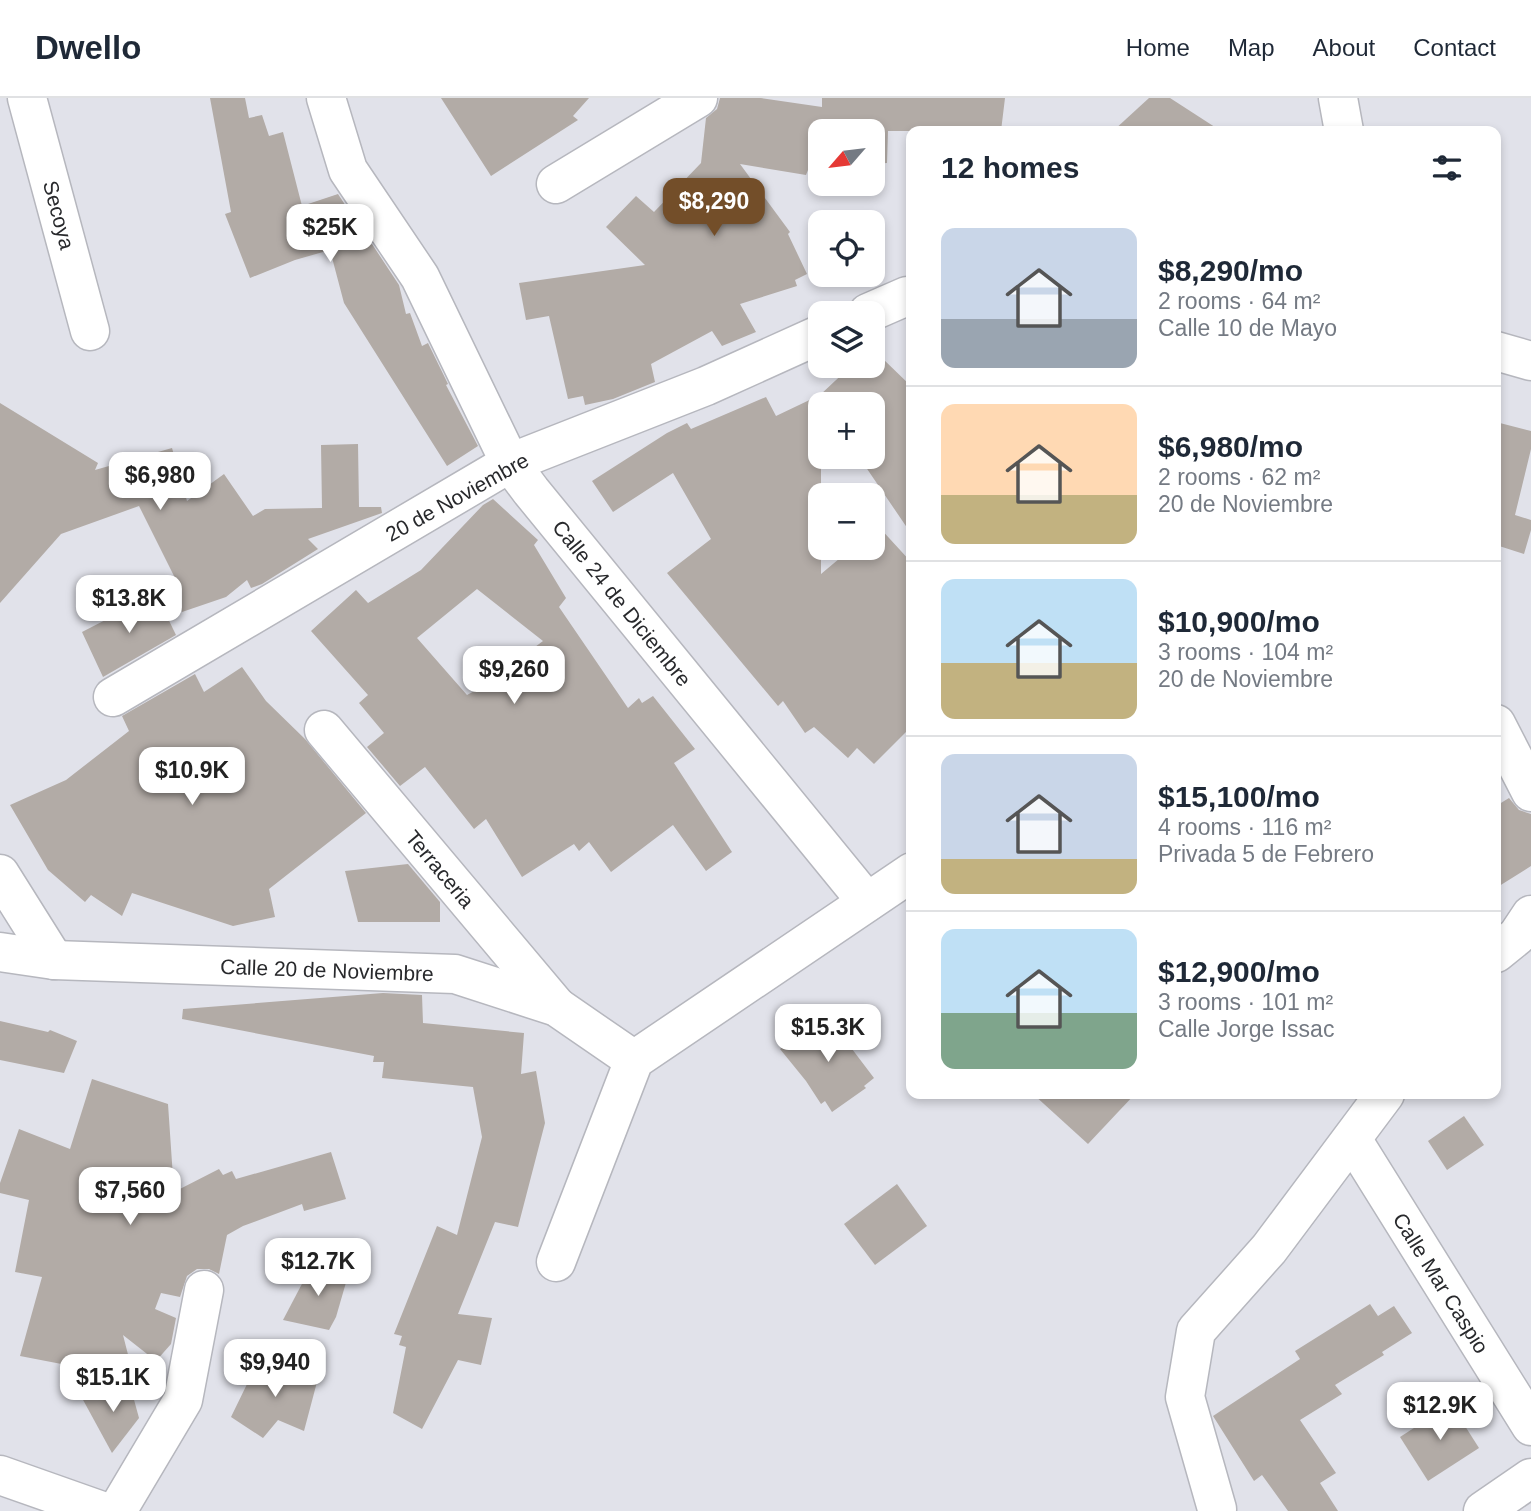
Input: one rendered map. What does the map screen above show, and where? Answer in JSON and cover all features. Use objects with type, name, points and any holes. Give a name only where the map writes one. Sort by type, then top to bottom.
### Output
[{"type":"street","name":"Secoya","points":[[27,98],[90,331]]},
{"type":"street","name":"Calle 24 de Diciembre","points":[[326,98],[348,170],[420,277],[510,463],[867,902]]},
{"type":"street","points":[[555,184],[698,98]]},
{"type":"street","points":[[1338,98],[1343,126]]},
{"type":"street","points":[[885,306],[906,296]]},
{"type":"street","name":"20 de Noviembre","points":[[113,697],[510,463],[706,386],[808,340]]},
{"type":"street","points":[[1501,352],[1531,361]]},
{"type":"street","name":"Terraceria","points":[[324,730],[557,1007]]},
{"type":"street","points":[[1501,734],[1531,792]]},
{"type":"street","points":[[0,874],[54,960]]},
{"type":"street","points":[[556,1262],[634,1060],[906,877]]},
{"type":"street","name":"Calle 20 de Noviembre","points":[[0,952],[54,960],[455,974],[557,1007],[634,1060]]},
{"type":"street","points":[[1217,1509],[1185,1398],[1196,1331],[1269,1249],[1381,1099]]},
{"type":"street","name":"Calle Mar Caspio","points":[[1352,1139],[1531,1426]]},
{"type":"street","points":[[117,1511],[183,1401],[204,1290]]},
{"type":"street","points":[[0,1475],[102,1511]]},
{"type":"street","points":[[1483,1511],[1531,1478]]},
{"type":"building","points":[[210,98],[245,98],[249,118],[262,115],[269,136],[283,132],[302,206],[338,194],[369,245],[372,244],[399,285],[406,314],[410,313],[422,346],[428,343],[448,384],[446,385],[478,446],[447,466],[344,303],[330,250],[295,260],[250,278],[225,214],[231,212]]},
{"type":"building","points":[[441,98],[589,98],[573,116],[578,120],[491,176]]},
{"type":"building","points":[[720,98],[761,98],[822,107],[822,98],[1005,98],[1002,126],[906,126],[906,131],[888,131],[887,163],[886,119],[808,119],[806,175],[740,164],[790,232],[788,234],[807,274],[795,280],[797,286],[740,304],[756,332],[722,346],[712,331],[651,364],[655,382],[613,399],[585,405],[583,396],[568,399],[549,316],[526,320],[519,283],[645,265],[606,227],[636,196],[654,212],[701,163],[706,118],[717,109]]},
{"type":"building","points":[[1149,98],[1170,98],[1213,126],[1118,126]]},
{"type":"building","points":[[885,361],[906,381],[906,526],[885,495],[885,483],[877,483],[867,469],[885,469],[885,392],[823,392],[838,378],[885,378]]},
{"type":"building","points":[[766,397],[776,416],[808,401],[808,469],[821,469],[821,483],[808,483],[808,560],[821,560],[821,574],[838,560],[885,560],[885,534],[906,556],[906,732],[874,764],[857,748],[848,758],[814,727],[805,733],[783,701],[778,706],[667,573],[711,539],[673,473],[613,512],[592,481],[687,423],[691,429]]},
{"type":"building","points":[[0,403],[98,463],[95,470],[172,448],[187,501],[224,474],[253,516],[265,509],[322,508],[321,445],[358,444],[359,507],[381,507],[382,513],[308,539],[318,549],[262,584],[251,588],[247,580],[226,597],[182,612],[170,583],[176,580],[139,506],[61,534],[0,603]]},
{"type":"building","points":[[1501,423],[1531,431],[1531,449],[1515,515],[1531,520],[1524,554],[1501,547]]},
{"type":"building","points":[[493,499],[538,540],[534,545],[566,598],[559,607],[628,708],[639,698],[642,703],[653,696],[695,749],[674,763],[732,852],[706,871],[673,825],[611,872],[589,842],[579,851],[574,844],[522,877],[486,819],[474,829],[425,767],[400,786],[367,747],[384,733],[359,703],[368,695],[311,631],[356,590],[368,603],[421,570],[483,505]],"holes":[[[477,589],[543,641],[531,650],[534,653],[502,676],[467,695],[417,638]]]},
{"type":"building","points":[[156,594],[176,635],[103,677],[82,632]]},
{"type":"building","points":[[242,667],[266,701],[305,739],[366,813],[269,889],[275,917],[233,926],[132,893],[122,916],[91,895],[85,902],[48,870],[10,805],[66,780],[129,731],[122,716],[195,674],[204,692]]},
{"type":"building","points":[[1509,798],[1519,810],[1531,814],[1531,866],[1501,885],[1501,803]]},
{"type":"building","points":[[408,864],[440,902],[440,922],[358,922],[345,871]]},
{"type":"building","points":[[383,993],[422,995],[423,1023],[524,1033],[521,1074],[536,1071],[545,1123],[518,1227],[495,1222],[458,1314],[492,1318],[481,1365],[458,1360],[422,1429],[393,1413],[406,1347],[399,1345],[402,1336],[394,1334],[437,1226],[457,1235],[482,1137],[473,1087],[382,1078],[384,1062],[373,1062],[374,1056],[182,1019],[183,1009]]},
{"type":"building","points":[[827,1016],[874,1078],[864,1086],[866,1088],[832,1112],[825,1101],[821,1104],[780,1049]]},
{"type":"building","points":[[0,1021],[48,1032],[50,1030],[77,1041],[64,1073],[0,1060]]},
{"type":"building","points":[[92,1079],[168,1104],[174,1192],[219,1169],[223,1175],[232,1171],[236,1179],[331,1152],[346,1199],[304,1211],[302,1204],[243,1226],[227,1235],[219,1274],[209,1269],[197,1269],[187,1276],[180,1297],[161,1293],[155,1309],[176,1318],[171,1344],[156,1361],[123,1335],[134,1378],[20,1356],[42,1277],[15,1272],[29,1200],[0,1193],[0,1183],[19,1129],[70,1149]]},
{"type":"building","points":[[1038,1099],[1130,1099],[1088,1144]]},
{"type":"building","points":[[1464,1116],[1484,1145],[1447,1170],[1428,1141]]},
{"type":"building","points":[[897,1184],[927,1226],[875,1265],[844,1224]]},
{"type":"building","points":[[314,1261],[347,1279],[336,1317],[329,1330],[283,1320]]},
{"type":"building","points":[[1370,1304],[1378,1316],[1394,1306],[1412,1333],[1382,1352],[1384,1355],[1335,1385],[1342,1394],[1300,1420],[1336,1473],[1320,1483],[1338,1511],[1288,1511],[1262,1475],[1254,1481],[1213,1416],[1300,1359],[1295,1351]]},
{"type":"building","points":[[267,1359],[317,1382],[304,1431],[278,1420],[263,1438],[231,1417],[249,1380]]},
{"type":"building","points":[[130,1385],[139,1418],[112,1453],[82,1398]]},
{"type":"building","points":[[1451,1404],[1479,1448],[1428,1481],[1400,1437]]}]
